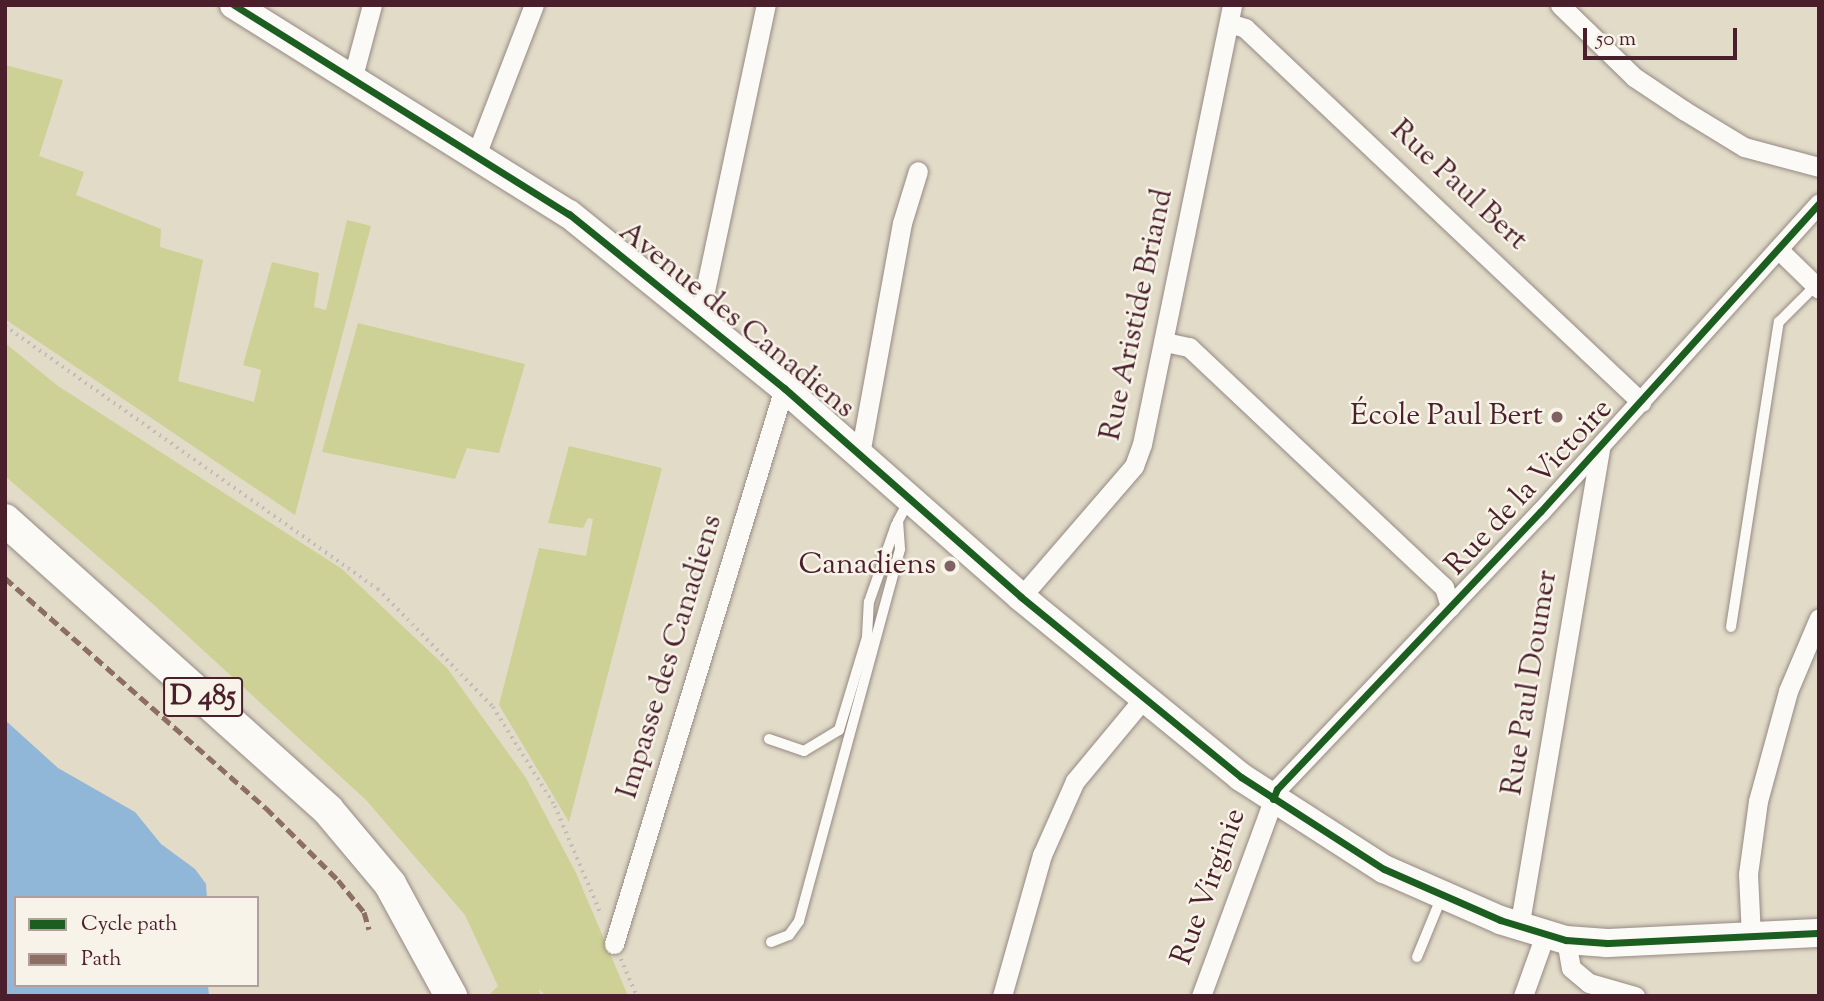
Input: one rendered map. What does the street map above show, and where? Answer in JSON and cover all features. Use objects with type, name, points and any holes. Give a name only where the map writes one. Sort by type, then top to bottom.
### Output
[{"type":"main road","name":"D 485","points":[[5,520],[328,810],[390,884],[451,996]]},
{"type":"street","name":"Avenue des Canadiens","points":[[234,5],[569,214],[784,388],[860,454],[904,510],[1021,597],[1273,799],[1384,869],[1443,896],[1543,934]]},
{"type":"street","points":[[352,79],[372,5]]},
{"type":"street","points":[[476,155],[534,5]]},
{"type":"street","points":[[699,319],[766,5]]},
{"type":"street","points":[[1560,5],[1634,77],[1744,148],[1819,167]]},
{"type":"street","name":"Rue Aristide Briand","points":[[1021,597],[1134,466],[1165,342],[1230,14]]},
{"type":"street","name":"Rue Paul Bert","points":[[1230,14],[1641,402]]},
{"type":"street","points":[[860,454],[902,223],[918,171]]},
{"type":"street","name":"Rue de la Victoire","points":[[1273,799],[1277,789],[1600,447],[1819,203]]},
{"type":"street","points":[[1778,250],[1817,287]]},
{"type":"street","points":[[1165,342],[1189,347],[1444,587],[1450,607]]},
{"type":"street","name":"Impasse des Canadiens","points":[[614,944],[784,388]]},
{"type":"street","name":"Rue Paul Doumer","points":[[1523,996],[1543,934],[1600,447]]},
{"type":"street","points":[[1751,937],[1748,874],[1758,802],[1788,691],[1819,618]]},
{"type":"street","points":[[1002,996],[1042,855],[1075,781],[1144,698]]},
{"type":"street","name":"Rue Virginie","points":[[1201,996],[1273,799]]},
{"type":"street","points":[[1543,934],[1751,937],[1819,933]]},
{"type":"street","points":[[1543,934],[1572,968],[1589,983],[1635,996]]},
{"type":"lane","points":[[1731,627],[1779,322],[1817,287]]},
{"type":"lane","points":[[769,739],[804,751],[839,730],[867,637],[869,602],[904,510]]},
{"type":"lane","points":[[771,942],[789,935],[799,921],[900,549],[904,510]]},
{"type":"lane","points":[[1417,957],[1443,896]]},
{"type":"path","points":[[5,326],[377,589],[493,706],[555,806],[637,996]]},
{"type":"green space","points":[[5,65],[63,80],[39,156],[84,172],[76,195],[161,229],[160,247],[203,260],[178,381],[254,402],[261,370],[243,365],[272,262],[319,273],[314,307],[326,310],[347,220],[371,226],[295,515],[5,319]]},
{"type":"green space","points":[[358,323],[525,364],[499,453],[467,448],[455,479],[322,452]]},
{"type":"green space","points":[[5,343],[58,386],[342,569],[447,668],[526,778],[576,873],[628,996],[546,996],[539,989],[541,996],[488,996],[498,986],[465,915],[366,800],[154,605],[5,476]]},
{"type":"green space","points":[[569,446],[662,468],[569,822],[499,705],[539,548],[586,556],[593,519],[588,518],[583,528],[548,523]]},
{"type":"water","points":[[5,720],[58,768],[135,812],[161,844],[195,869],[206,884],[207,896],[14,896],[14,987],[208,987],[209,996],[5,996]]},
{"type":"marked path","points":[[5,578],[266,808],[338,880],[364,912],[369,929]]},
{"type":"cycle path","points":[[234,5],[569,214],[784,388],[1021,597],[1241,777],[1384,869],[1500,920],[1566,940],[1607,943],[1819,933]]},
{"type":"cycle path","points":[[1273,799],[1277,789],[1540,512],[1819,203]]},
{"type":"place","name":"École Paul Bert","points":[[1557,417]]},
{"type":"place","name":"Canadiens","points":[[950,566]]}]
